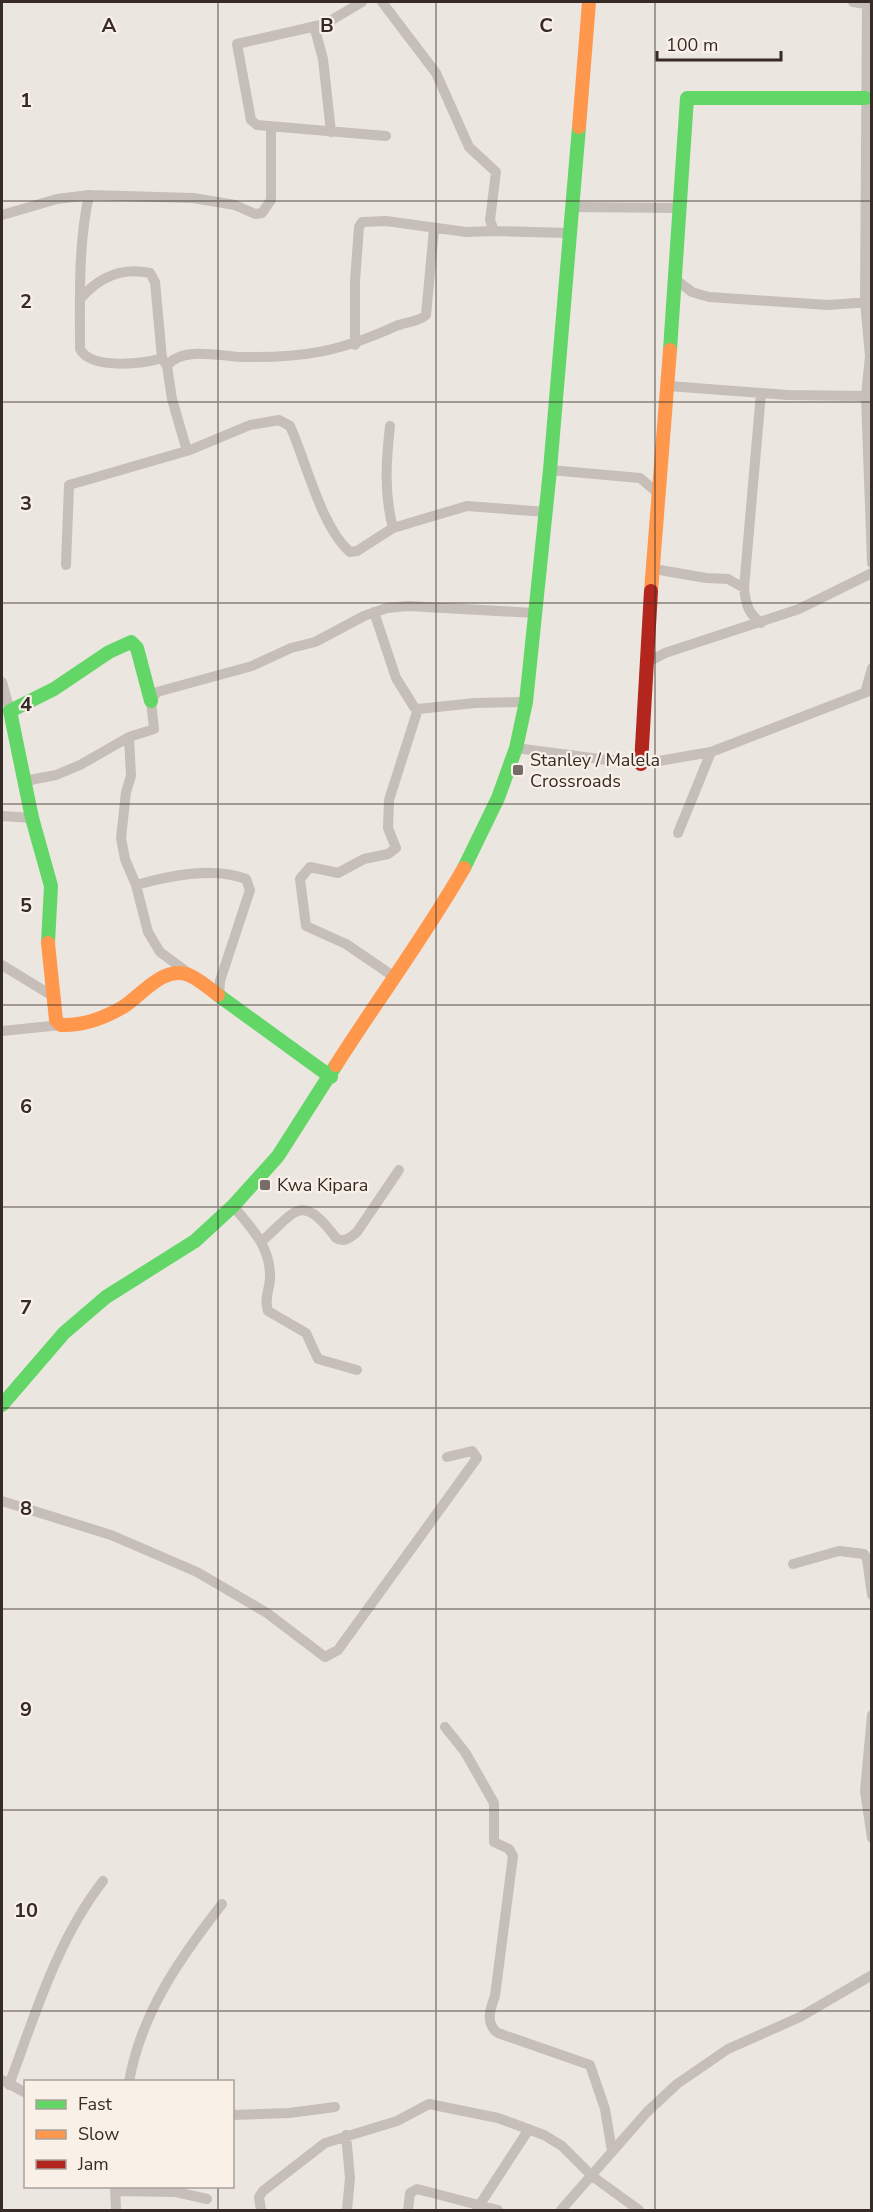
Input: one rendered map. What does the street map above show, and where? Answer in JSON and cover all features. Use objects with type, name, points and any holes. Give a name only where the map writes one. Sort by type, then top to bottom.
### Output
[{"type":"street","points":[[362,2],[325,24],[237,44],[251,120],[257,125],[386,136]]},
{"type":"street","points":[[382,2],[436,73],[469,147],[494,166],[496,171],[490,220],[494,231]]},
{"type":"street","points":[[2,1405],[64,1333],[106,1297],[195,1241],[233,1206],[278,1156],[331,1077],[393,976],[440,910],[474,851],[516,748],[526,702],[550,471],[589,2]]},
{"type":"street","points":[[853,2],[869,4],[865,98],[870,356],[866,396],[872,563]]},
{"type":"street","points":[[315,26],[322,59],[331,132]]},
{"type":"street","points":[[641,764],[681,208],[685,102],[687,98],[726,96],[865,98]]},
{"type":"street","points":[[2,215],[57,199],[89,195],[193,198],[235,205],[255,214],[262,213],[271,200],[271,126]]},
{"type":"street","points":[[89,195],[84,219],[80,349],[83,354],[123,365],[165,362],[195,354],[293,356],[355,345],[426,315],[434,229]]},
{"type":"street","points":[[572,207],[681,208]]},
{"type":"street","points":[[355,345],[355,281],[360,225],[365,220],[466,232],[569,233]]},
{"type":"street","points":[[80,299],[98,281],[114,273],[150,273],[155,282],[172,399],[187,451]]},
{"type":"street","points":[[675,279],[692,292],[709,297],[850,306],[868,302]]},
{"type":"street","points":[[850,306],[868,321]]},
{"type":"street","points":[[669,386],[761,393],[866,396]]},
{"type":"street","points":[[734,632],[746,606],[744,588],[761,393]]},
{"type":"street","points":[[66,565],[69,485],[187,451],[265,421],[286,421],[295,435],[316,494],[347,549],[357,550],[393,528],[474,506],[546,512]]},
{"type":"street","points":[[390,426],[385,478],[386,496],[393,528]]},
{"type":"street","points":[[550,471],[640,478],[662,468]]},
{"type":"street","points":[[640,478],[660,495]]},
{"type":"street","points":[[654,569],[706,578],[729,579],[744,588]]},
{"type":"street","points":[[648,662],[665,653],[799,609],[872,573]]},
{"type":"street","points":[[151,701],[157,692],[252,666],[291,648],[315,642],[374,612],[408,606],[535,613]]},
{"type":"street","points":[[746,606],[761,623]]},
{"type":"street","points":[[374,612],[396,678],[410,702],[418,709],[526,702]]},
{"type":"street","points":[[10,711],[54,689],[109,652],[131,642],[137,648],[151,701],[154,729],[129,737],[80,765],[56,774],[25,781]]},
{"type":"street","points":[[516,748],[641,764],[711,752],[868,692],[872,668]]},
{"type":"street","points":[[2,682],[32,818],[51,886],[47,927],[51,995],[56,1020],[61,1025]]},
{"type":"street","points":[[393,976],[346,944],[306,926],[300,879],[310,867],[338,873],[364,859],[388,854],[396,848],[388,828],[389,800],[418,709]]},
{"type":"street","points":[[129,737],[131,776],[126,792],[121,838],[125,859],[136,885],[148,932],[160,952],[219,998],[331,1077]]},
{"type":"street","points":[[678,833],[711,752]]},
{"type":"street","points":[[2,816],[32,818]]},
{"type":"street","points":[[136,885],[185,875],[226,874],[246,879],[250,890],[220,981],[219,998]]},
{"type":"street","points":[[2,965],[51,995]]},
{"type":"street","points":[[2,1031],[77,1024],[128,1003],[148,984],[162,977],[174,973],[190,975]]},
{"type":"street","points":[[262,1241],[289,1213],[302,1209],[309,1210],[340,1241],[348,1240],[357,1232],[399,1170]]},
{"type":"street","points":[[233,1206],[262,1241],[270,1263],[269,1291],[266,1301],[268,1311],[306,1333],[318,1359],[357,1370]]},
{"type":"street","points":[[2,1500],[111,1535],[197,1572],[267,1613],[325,1657],[338,1650],[477,1458],[472,1450],[447,1457]]},
{"type":"street","points":[[793,1564],[839,1551],[864,1554],[867,1559],[872,1595]]},
{"type":"street","points":[[872,1715],[865,1791],[872,1839]]},
{"type":"street","points":[[445,1727],[465,1752],[494,1803],[494,1842],[509,1849],[513,1856],[495,1996],[489,2013],[491,2026],[498,2033],[590,2065],[605,2109],[612,2151]]},
{"type":"street","points":[[24,2092],[5,2083],[63,1946],[83,1906],[103,1881]]},
{"type":"street","points":[[129,2080],[133,2056],[156,2001],[192,1941],[222,1904]]},
{"type":"street","points":[[561,2211],[612,2151],[669,2091],[710,2061],[755,2035],[800,2016],[872,1975]]},
{"type":"street","points":[[261,2211],[259,2197],[263,2191],[325,2143],[397,2121],[429,2104],[466,2110],[530,2129],[562,2146],[592,2176],[639,2211]]},
{"type":"street","points":[[234,2115],[289,2113],[335,2107]]},
{"type":"street","points":[[478,2208],[530,2129]]},
{"type":"street","points":[[346,2135],[350,2178],[347,2211]]},
{"type":"street","points":[[116,2211],[115,2189],[176,2192],[207,2199]]},
{"type":"street","points":[[408,2211],[410,2193],[417,2189],[478,2208],[498,2211]]},
{"type":"traffic: fast","points":[[670,350],[687,98],[865,98]]},
{"type":"traffic: fast","points":[[464,868],[498,798],[516,748],[526,702],[550,470],[579,127]]},
{"type":"traffic: fast","points":[[48,943],[51,886],[32,818],[10,711],[54,689],[109,652],[131,642],[137,648],[151,701]]},
{"type":"traffic: fast","points":[[218,995],[331,1077]]},
{"type":"traffic: fast","points":[[2,1405],[64,1333],[106,1297],[195,1241],[233,1206],[278,1156],[336,1065]]},
{"type":"traffic: slow","points":[[579,127],[589,2]]},
{"type":"traffic: slow","points":[[651,591],[670,350]]},
{"type":"traffic: slow","points":[[336,1065],[464,868]]},
{"type":"traffic: slow","points":[[48,943],[56,1020],[61,1025],[85,1023],[108,1015],[123,1007],[154,982],[172,974],[181,973],[191,976],[218,995]]},
{"type":"traffic: jam","points":[[641,764],[651,591]]},
{"type":"place","name":"Stanley / Malela Crossroads","points":[[518,770]]},
{"type":"place","name":"Kwa Kipara","points":[[265,1185]]}]
